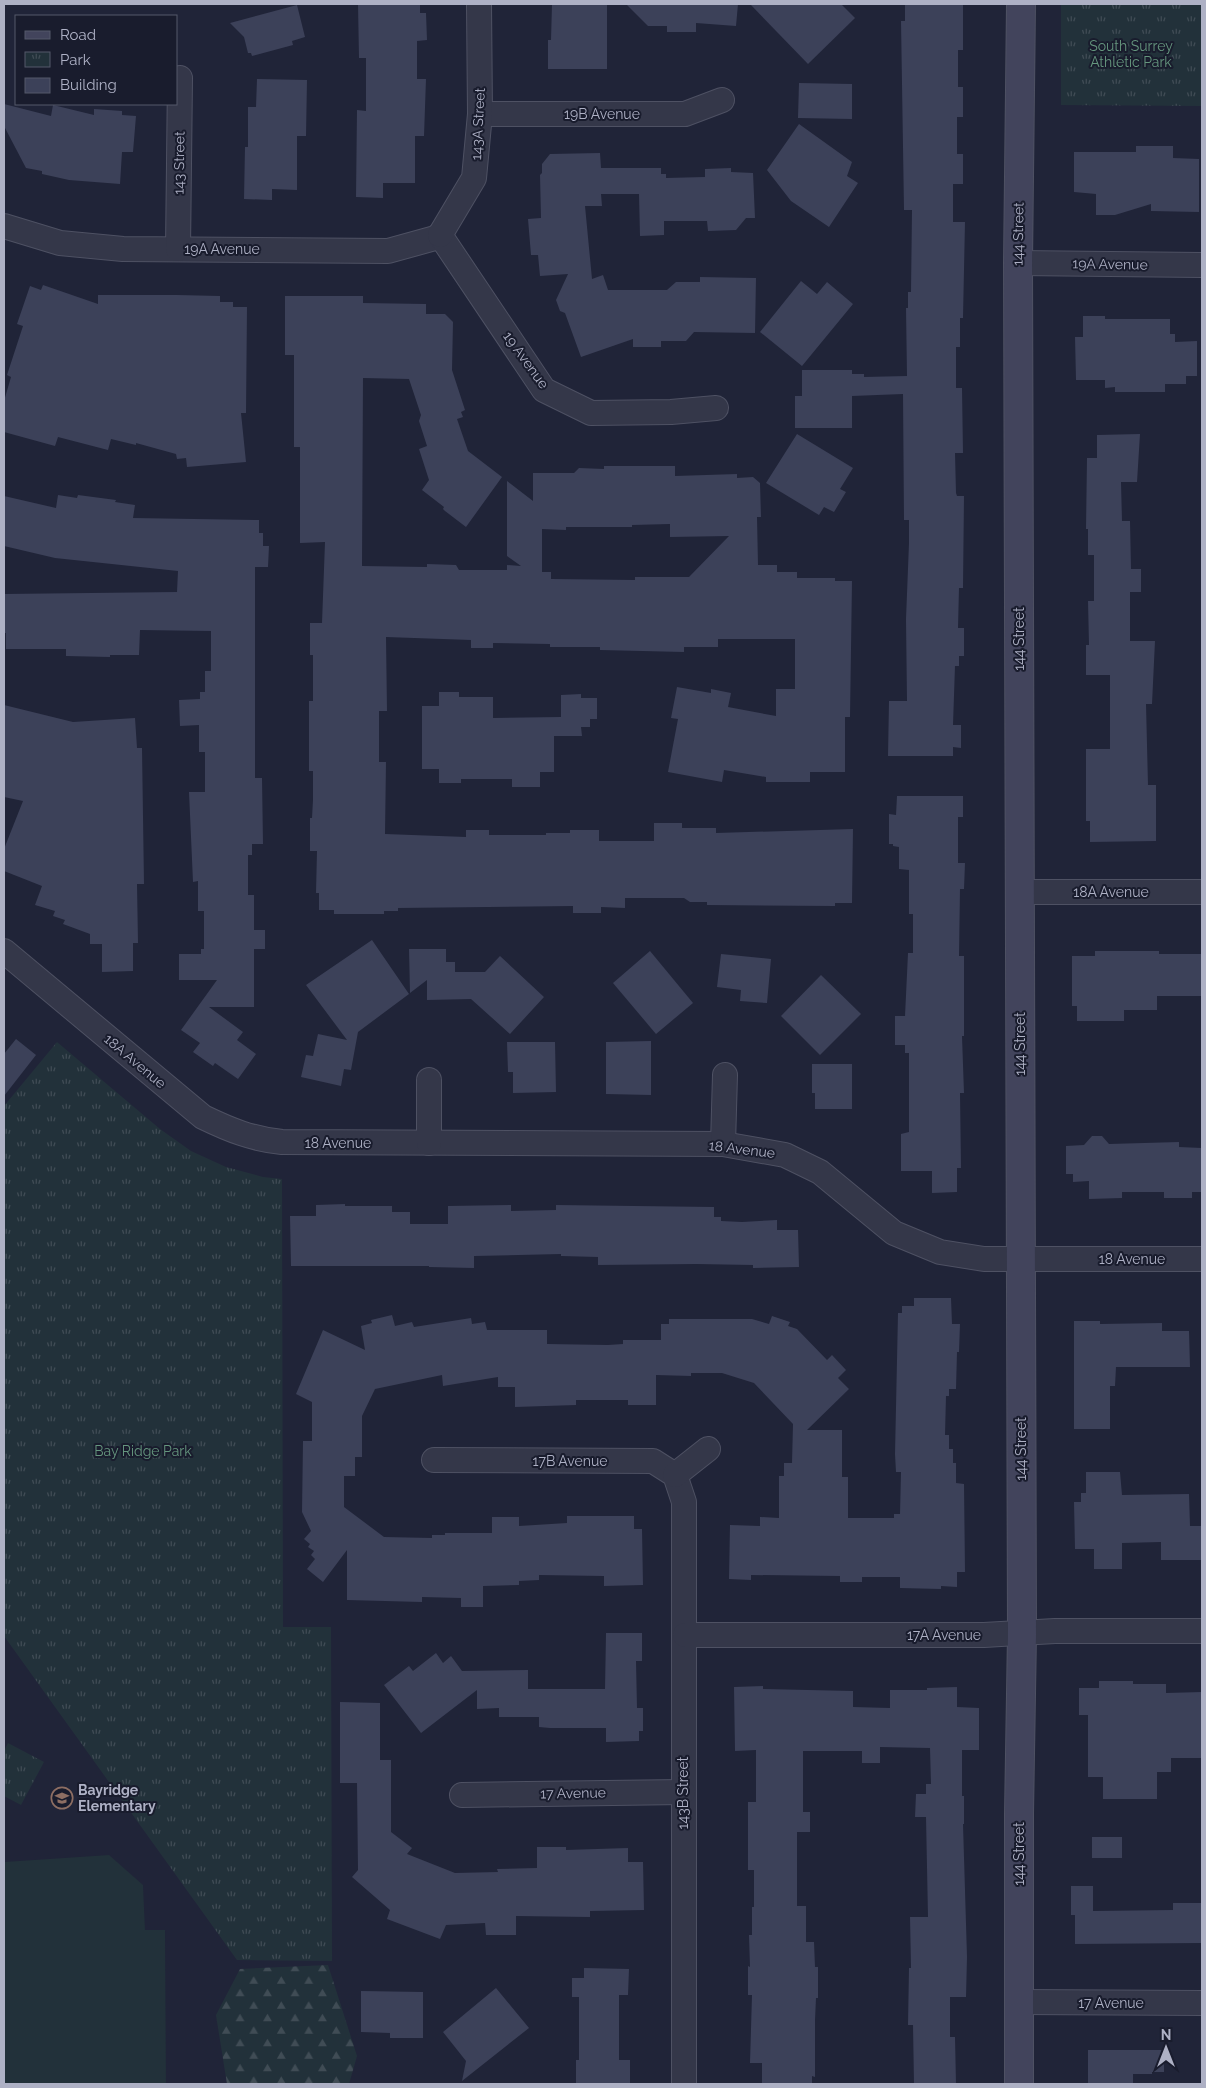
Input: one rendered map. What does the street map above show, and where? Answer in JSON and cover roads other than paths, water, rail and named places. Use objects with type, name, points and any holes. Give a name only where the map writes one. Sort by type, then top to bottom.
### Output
[{"type":"street","name":"143A Street","points":[[440,235],[474,178],[480,114],[479,4]]},
{"type":"street","name":"144 Street","points":[[1019,2084],[1019,1814],[1022,1634],[1018,263],[1021,4]]},
{"type":"street","name":"143 Street","points":[[178,249],[180,78]]},
{"type":"street","name":"19B Avenue","points":[[480,114],[685,114],[722,100]]},
{"type":"street","name":"19A Avenue","points":[[4,226],[60,243],[124,249],[388,250],[440,235]]},
{"type":"street","name":"19 Avenue","points":[[440,235],[544,390],[591,413],[671,412],[716,408]]},
{"type":"street","name":"19A Avenue","points":[[1018,263],[1202,264]]},
{"type":"street","name":"18A Avenue","points":[[1020,892],[1202,892]]},
{"type":"street","name":"18A Avenue","points":[[4,951],[203,1117],[257,1140],[282,1142]]},
{"type":"street","points":[[723,1144],[725,1075]]},
{"type":"street","points":[[429,1080],[429,1143]]},
{"type":"street","name":"18 Avenue","points":[[282,1142],[723,1144],[785,1155],[820,1172],[894,1233],[940,1252],[984,1259],[1202,1259]]},
{"type":"street","points":[[675,1475],[708,1449]]},
{"type":"street","name":"17B Avenue","points":[[434,1460],[653,1461],[675,1475]]},
{"type":"street","name":"143B Street","points":[[675,1475],[684,1502],[684,2084]]},
{"type":"street","name":"17A Avenue","points":[[685,1635],[984,1635],[1055,1631],[1202,1631]]},
{"type":"street","name":"17 Avenue","points":[[462,1795],[683,1792]]},
{"type":"street","name":"17 Avenue","points":[[1020,2002],[1202,2003]]},
{"type":"place","name":"Bayridge Elementary","points":[[62,1798]]},
{"type":"park label","name":"South Surrey Athletic Park","points":[[1131,54]]},
{"type":"park label","name":"Bay Ridge Park","points":[[143,1451]]}]
